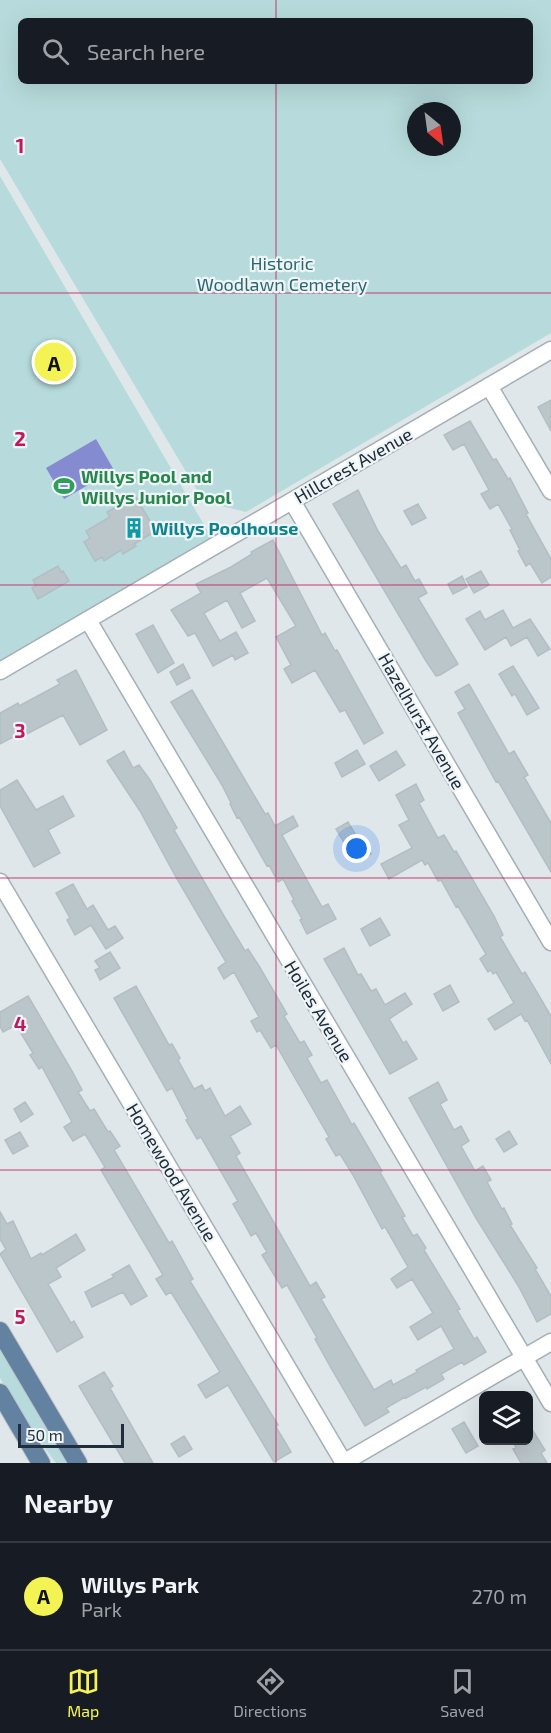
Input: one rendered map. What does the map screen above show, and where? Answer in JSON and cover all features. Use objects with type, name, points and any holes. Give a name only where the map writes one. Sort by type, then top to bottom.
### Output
[{"type":"main road","points":[[0,1331],[78,1463]]},
{"type":"main road","points":[[0,1393],[41,1463]]},
{"type":"street","name":"Hillcrest Avenue","points":[[0,671],[551,350]]},
{"type":"street","points":[[489,386],[551,491]]},
{"type":"street","name":"Hazelhurst Avenue","points":[[292,501],[551,942]]},
{"type":"street","name":"Hoiles Avenue","points":[[88,620],[551,1403]]},
{"type":"street","name":"Homewood Avenue","points":[[0,882],[344,1463]]},
{"type":"street","points":[[344,1463],[551,1342]]},
{"type":"green space","name":"Historic Woodlawn Cemetery","points":[[0,0],[551,0],[551,333],[246,512],[204,502],[0,159]]},
{"type":"green space","points":[[0,176],[217,547],[0,662]]},
{"type":"green space","points":[[0,1348],[68,1463],[56,1463],[26,1423],[0,1378]]},
{"type":"water","points":[[96,439],[114,470],[64,499],[46,468]]},
{"type":"building","points":[[551,400],[551,431],[538,407]]},
{"type":"building","points":[[470,421],[493,460],[496,459],[508,479],[510,478],[528,513],[526,514],[551,559],[551,577],[542,583],[530,563],[526,566],[510,530],[512,529],[498,504],[490,509],[481,494],[489,490],[464,444],[453,450],[444,435]]},
{"type":"building","points":[[358,490],[378,531],[401,568],[406,565],[415,581],[419,579],[427,593],[418,598],[458,664],[440,675],[436,676],[426,661],[333,504]]},
{"type":"building","name":"Willys Poolhouse","points":[[135,496],[156,531],[134,544],[136,546],[123,554],[121,550],[104,561],[102,557],[95,561],[84,542],[90,538],[86,531],[110,517],[107,512]]},
{"type":"building","points":[[418,504],[426,518],[412,525],[404,511]]},
{"type":"building","points":[[273,540],[322,635],[325,633],[335,651],[337,650],[383,733],[364,744],[345,710],[340,712],[315,670],[292,683],[284,669],[291,665],[276,637],[296,626],[267,578],[240,593],[255,621],[242,628],[227,600],[204,613],[220,641],[236,632],[248,653],[235,660],[233,655],[213,666],[195,633],[188,636],[171,610],[201,593],[196,584],[231,567],[252,554],[251,552]]},
{"type":"building","points":[[58,566],[69,581],[38,599],[32,588],[36,586],[33,580]]},
{"type":"building","points":[[481,571],[489,585],[474,593],[466,579]]},
{"type":"building","points":[[462,576],[467,587],[453,594],[448,584]]},
{"type":"building","points":[[503,610],[513,628],[530,619],[550,649],[538,656],[527,637],[511,646],[506,637],[485,650],[466,619],[480,611],[485,620]]},
{"type":"building","points":[[153,625],[174,663],[158,673],[136,634]]},
{"type":"building","points":[[183,664],[190,678],[177,685],[170,672]]},
{"type":"building","points":[[513,666],[539,708],[527,715],[515,694],[512,696],[499,674]]},
{"type":"building","points":[[76,670],[107,730],[80,745],[63,715],[19,738],[17,735],[0,744],[0,713],[18,703],[19,706],[60,684],[57,680]]},
{"type":"building","points":[[469,684],[509,754],[514,751],[528,775],[524,777],[551,823],[551,872],[498,781],[496,782],[458,713],[465,709],[455,692]]},
{"type":"building","points":[[192,690],[265,814],[268,813],[275,826],[293,816],[298,826],[282,835],[322,907],[328,904],[336,919],[307,934],[283,879],[278,882],[269,865],[267,866],[239,817],[237,818],[222,785],[171,702]]},
{"type":"building","points":[[357,750],[365,764],[342,777],[335,763]]},
{"type":"building","points":[[124,751],[133,768],[139,765],[150,780],[177,828],[174,830],[224,916],[245,951],[248,949],[259,966],[287,1014],[284,1016],[300,1043],[304,1041],[312,1055],[307,1058],[321,1083],[327,1080],[352,1125],[354,1123],[405,1216],[402,1217],[413,1236],[417,1234],[426,1248],[424,1250],[460,1309],[457,1310],[474,1339],[477,1337],[486,1352],[464,1365],[462,1362],[441,1374],[444,1379],[386,1408],[389,1412],[365,1426],[287,1285],[282,1288],[262,1255],[267,1252],[256,1233],[251,1236],[233,1204],[238,1201],[201,1137],[197,1139],[172,1088],[167,1091],[114,998],[136,986],[169,1045],[172,1044],[180,1058],[178,1060],[194,1089],[202,1085],[205,1091],[210,1088],[225,1116],[240,1106],[251,1124],[230,1136],[240,1153],[236,1156],[310,1286],[316,1282],[325,1297],[321,1299],[374,1390],[391,1380],[393,1385],[454,1349],[441,1326],[418,1340],[410,1327],[433,1313],[412,1279],[397,1288],[391,1279],[408,1267],[385,1227],[382,1229],[340,1154],[336,1156],[326,1139],[329,1137],[276,1045],[271,1048],[260,1030],[257,1032],[251,1021],[259,1017],[234,972],[224,979],[218,968],[226,962],[140,811],[107,761]]},
{"type":"building","points":[[396,751],[405,765],[379,781],[370,766]]},
{"type":"building","points":[[17,780],[36,810],[63,796],[74,816],[48,830],[60,853],[34,867],[0,806],[0,790]]},
{"type":"building","points":[[416,784],[424,800],[419,803],[438,838],[444,835],[454,852],[456,851],[494,916],[503,935],[500,937],[522,974],[525,972],[551,1016],[551,1064],[527,1020],[525,1021],[521,1014],[495,1030],[488,1019],[514,1003],[496,972],[493,974],[491,970],[488,972],[480,959],[486,954],[458,906],[456,907],[441,880],[438,881],[428,863],[425,865],[422,860],[389,879],[381,864],[412,848],[399,825],[409,820],[396,795]]},
{"type":"building","points":[[348,822],[358,839],[361,837],[371,854],[356,862],[336,829]]},
{"type":"building","points":[[73,884],[87,909],[93,905],[108,930],[115,926],[123,938],[106,949],[91,925],[75,935],[67,920],[70,918],[56,893]]},
{"type":"building","points":[[380,918],[390,935],[370,946],[361,929]]},
{"type":"building","points":[[344,948],[358,975],[361,974],[371,991],[376,989],[385,1005],[405,993],[412,1004],[389,1019],[403,1043],[406,1041],[417,1059],[390,1074],[324,959]]},
{"type":"building","points":[[110,952],[120,968],[100,980],[95,970],[100,968],[95,961]]},
{"type":"building","points":[[450,985],[459,1002],[443,1011],[434,994]]},
{"type":"building","points":[[28,996],[82,1090],[78,1092],[90,1111],[94,1109],[120,1146],[114,1150],[169,1243],[172,1241],[193,1279],[190,1281],[278,1425],[276,1427],[291,1452],[274,1462],[228,1385],[206,1398],[198,1385],[220,1372],[171,1292],[166,1295],[156,1279],[163,1275],[101,1170],[105,1167],[85,1134],[73,1141],[64,1127],[72,1122],[42,1067],[39,1069],[30,1055],[33,1053],[16,1025],[3,1032],[0,1026],[0,1012]]},
{"type":"building","points":[[438,1082],[447,1100],[440,1104],[454,1130],[461,1126],[469,1141],[461,1146],[475,1171],[483,1166],[491,1180],[487,1182],[502,1209],[504,1208],[512,1224],[510,1225],[537,1268],[535,1269],[551,1296],[551,1314],[537,1322],[409,1098]]},
{"type":"building","points":[[25,1102],[33,1114],[21,1122],[14,1109]]},
{"type":"building","points":[[509,1131],[517,1144],[504,1152],[496,1139]]},
{"type":"building","points":[[20,1132],[28,1146],[13,1154],[5,1140]]},
{"type":"building","points":[[0,1212],[7,1224],[13,1221],[31,1259],[41,1253],[42,1255],[76,1234],[85,1250],[56,1268],[61,1277],[48,1284],[71,1323],[74,1321],[83,1337],[57,1352],[0,1254],[6,1249],[0,1239]]},
{"type":"building","points":[[129,1265],[147,1296],[131,1305],[123,1292],[92,1307],[85,1292],[114,1277],[112,1275]]},
{"type":"building","points":[[104,1372],[113,1386],[110,1388],[153,1463],[125,1463],[79,1386]]},
{"type":"building","points":[[464,1422],[478,1446],[466,1453],[452,1429]]},
{"type":"building","points":[[533,1431],[545,1450],[541,1453],[547,1463],[521,1463],[513,1449],[516,1448],[514,1445],[533,1445]]},
{"type":"building","points":[[184,1436],[192,1449],[179,1457],[171,1444]]},
{"type":"place","name":"Willys Park","points":[[54,362]]},
{"type":"place","name":"Willys Pool and Willys Junior Pool","points":[[64,486]]},
{"type":"place","name":"Willys Poolhouse","points":[[134,528]]}]
